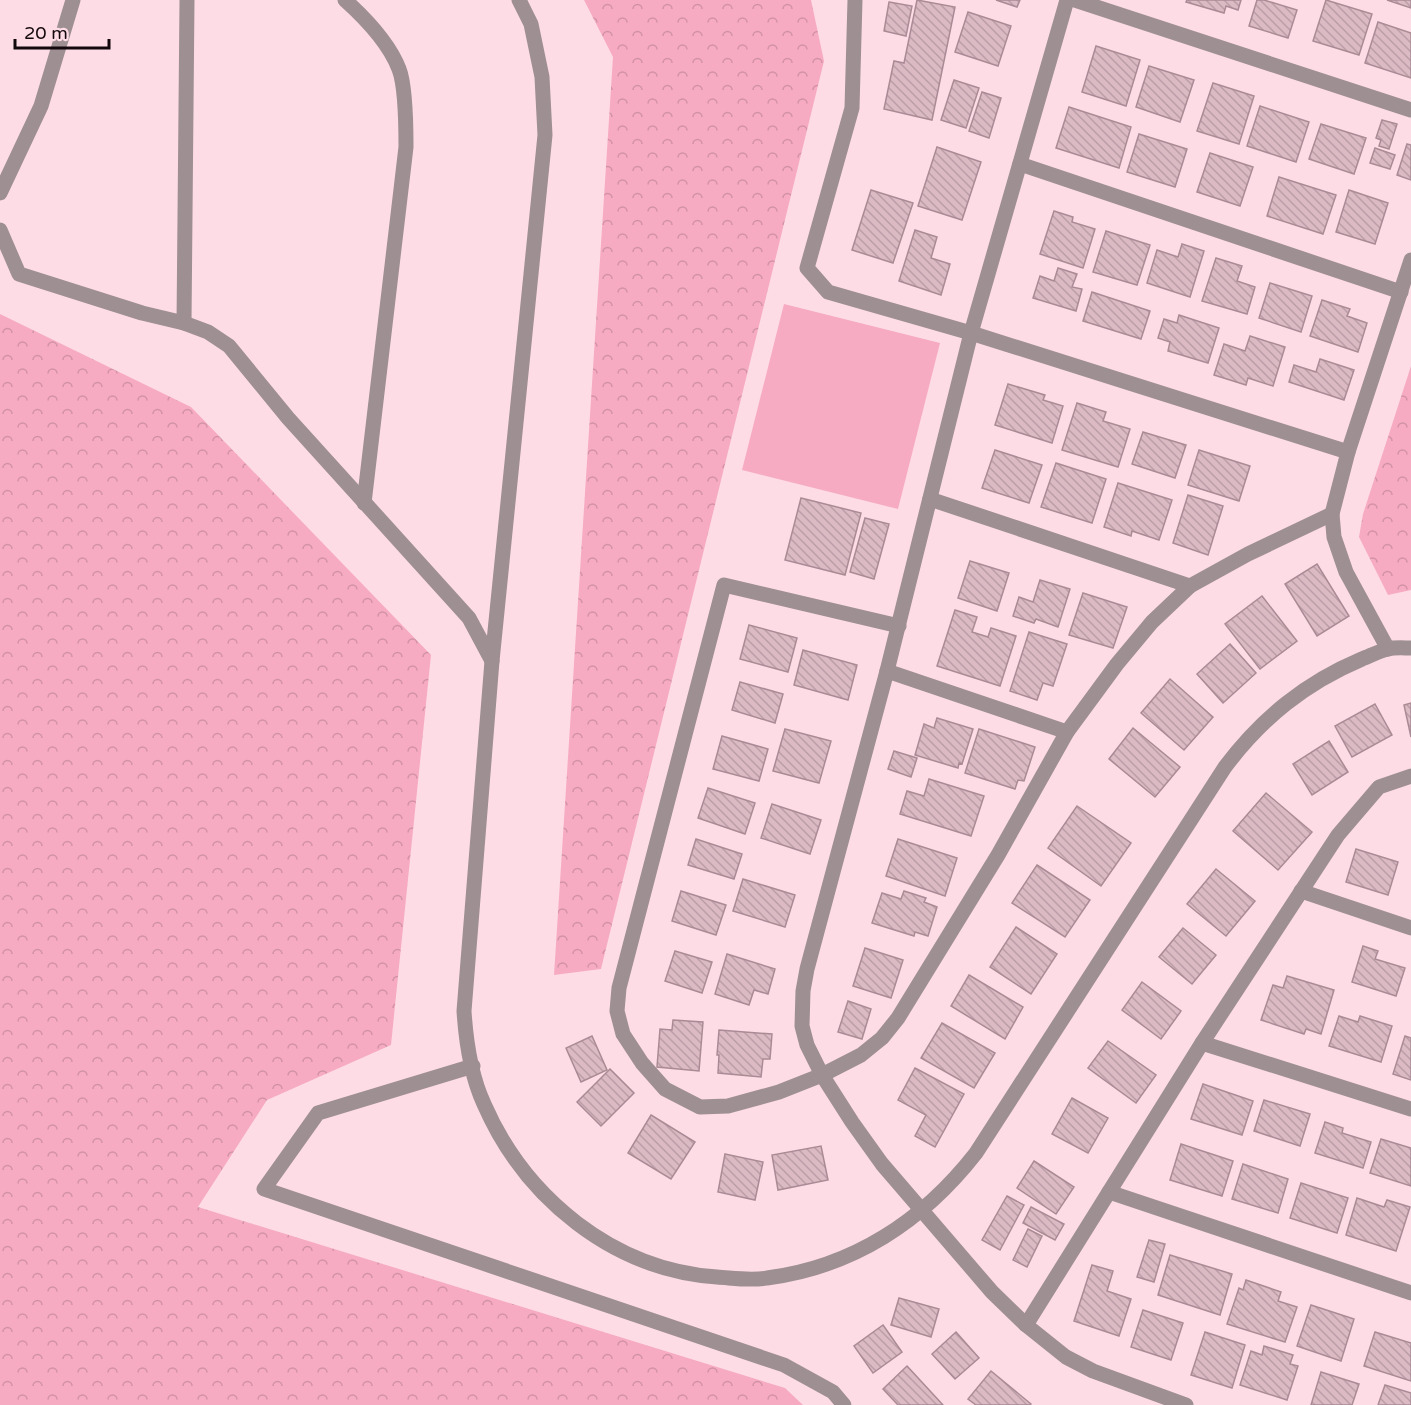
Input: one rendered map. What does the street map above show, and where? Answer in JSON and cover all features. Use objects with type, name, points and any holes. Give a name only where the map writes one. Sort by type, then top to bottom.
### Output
[{"type":"street","points":[[0,193],[41,106],[73,0]]},
{"type":"street","points":[[184,323],[187,0]]},
{"type":"street","points":[[345,0],[361,14],[399,70],[406,119],[406,147],[364,503]]},
{"type":"street","points":[[519,0],[531,24],[542,77],[545,135],[492,661],[464,1011],[466,1040],[483,1102],[504,1145],[534,1183],[565,1216],[600,1240],[639,1260],[696,1276],[764,1279],[802,1272],[845,1258],[881,1240],[922,1210],[955,1180],[976,1153],[1244,741],[1280,706],[1343,667],[1388,649],[1411,648]]},
{"type":"street","points":[[855,0],[852,108],[807,268],[828,292],[970,333],[1348,452]]},
{"type":"street","points":[[1067,0],[970,333],[899,626],[802,991],[802,1026],[807,1045],[822,1075],[852,1122],[882,1164],[992,1292],[1026,1325],[1066,1357],[1093,1371],[1183,1405]]},
{"type":"street","points":[[1075,0],[1411,110]]},
{"type":"street","points":[[1020,164],[1401,292]]},
{"type":"street","points":[[0,230],[19,274],[142,313],[184,323],[208,332],[229,346],[288,418],[469,618],[492,661]]},
{"type":"street","points":[[1388,649],[1346,572],[1334,537],[1332,514],[1348,452],[1411,260]]},
{"type":"street","points":[[930,499],[1190,586]]},
{"type":"street","points":[[899,626],[724,585],[619,988],[617,1011],[623,1034],[642,1063],[665,1089],[700,1107],[728,1106],[779,1092],[822,1075],[871,1048],[898,1018],[998,855],[1067,732],[1124,655],[1152,622],[1190,586],[1248,554],[1332,514]]},
{"type":"street","points":[[887,671],[1067,732]]},
{"type":"street","points":[[1026,1325],[1202,1043],[1338,835],[1379,787],[1411,776]]},
{"type":"street","points":[[1301,891],[1411,928]]},
{"type":"street","points":[[1202,1043],[1411,1109]]},
{"type":"street","points":[[473,1066],[318,1113],[264,1189],[784,1365],[833,1392],[844,1405]]},
{"type":"street","points":[[1109,1192],[1411,1293]]},
{"type":"green space","points":[[584,0],[811,0],[824,61],[601,969],[554,975],[613,57]]},
{"type":"green space","points":[[784,304],[940,343],[898,509],[742,470]]},
{"type":"green space","points":[[0,314],[191,407],[431,655],[391,1045],[267,1100],[198,1207],[785,1388],[803,1405],[0,1405]]},
{"type":"green space","points":[[1411,366],[1411,590],[1388,595],[1359,537],[1363,514]]},
{"type":"building","points":[[917,0],[955,7],[932,120],[884,109],[894,61],[904,63]]},
{"type":"building","points":[[996,0],[1020,0],[1017,7]]},
{"type":"building","points":[[1187,0],[1241,0],[1238,10],[1226,6],[1224,13],[1186,2]]},
{"type":"building","points":[[1257,0],[1297,10],[1288,38],[1249,26]]},
{"type":"building","points":[[1326,0],[1372,14],[1359,55],[1313,41]]},
{"type":"building","points":[[1387,0],[1411,0],[1411,8]]},
{"type":"building","points":[[889,2],[912,6],[906,36],[884,31]]},
{"type":"building","points":[[968,12],[1011,26],[998,66],[955,52]]},
{"type":"building","points":[[1378,22],[1411,33],[1411,78],[1365,63]]},
{"type":"building","points":[[1096,46],[1140,60],[1126,106],[1082,92]]},
{"type":"building","points":[[1149,66],[1194,80],[1180,122],[1136,107]]},
{"type":"building","points":[[954,80],[979,88],[966,128],[941,120]]},
{"type":"building","points":[[1213,83],[1254,96],[1239,144],[1197,131]]},
{"type":"building","points":[[982,92],[1001,98],[989,138],[969,131]]},
{"type":"building","points":[[1260,106],[1309,122],[1296,162],[1247,146]]},
{"type":"building","points":[[1069,107],[1131,127],[1119,168],[1056,148]]},
{"type":"building","points":[[1382,120],[1397,124],[1389,149],[1379,146],[1381,140],[1376,138]]},
{"type":"building","points":[[1321,124],[1366,138],[1354,174],[1309,159]]},
{"type":"building","points":[[1139,134],[1187,149],[1175,187],[1127,172]]},
{"type":"building","points":[[1407,144],[1411,145],[1411,180],[1397,175]]},
{"type":"building","points":[[937,147],[981,162],[962,220],[918,206]]},
{"type":"building","points":[[1375,148],[1395,155],[1390,169],[1370,163]]},
{"type":"building","points":[[1210,153],[1253,167],[1240,206],[1197,192]]},
{"type":"building","points":[[1279,177],[1336,195],[1323,234],[1267,216]]},
{"type":"building","points":[[871,190],[913,203],[893,263],[852,250]]},
{"type":"building","points":[[1349,190],[1388,203],[1375,244],[1336,232]]},
{"type":"building","points":[[1054,211],[1073,217],[1072,222],[1095,229],[1083,268],[1040,254]]},
{"type":"building","points":[[915,230],[937,237],[931,258],[950,264],[941,295],[899,281]]},
{"type":"building","points":[[1106,231],[1150,245],[1137,285],[1093,272]]},
{"type":"building","points":[[1182,244],[1204,251],[1190,297],[1147,283],[1157,250],[1178,257]]},
{"type":"building","points":[[1216,258],[1242,266],[1237,281],[1255,287],[1247,314],[1202,301]]},
{"type":"building","points":[[1058,268],[1077,274],[1072,287],[1082,289],[1076,311],[1033,298],[1040,276],[1054,281]]},
{"type":"building","points":[[1270,283],[1312,296],[1301,332],[1259,318]]},
{"type":"building","points":[[1092,292],[1150,311],[1141,339],[1083,321]]},
{"type":"building","points":[[1322,300],[1350,309],[1347,316],[1367,323],[1358,352],[1310,336]]},
{"type":"building","points":[[1179,315],[1219,328],[1208,363],[1168,351],[1170,342],[1158,338],[1164,319],[1177,323]]},
{"type":"building","points":[[1250,336],[1285,347],[1273,386],[1248,378],[1246,385],[1214,375],[1224,344],[1245,351]]},
{"type":"building","points":[[1320,359],[1354,370],[1344,400],[1289,382],[1294,365],[1316,372]]},
{"type":"building","points":[[1008,384],[1045,395],[1043,400],[1063,406],[1052,443],[995,425]]},
{"type":"building","points":[[1077,403],[1106,412],[1103,421],[1130,429],[1118,467],[1062,450]]},
{"type":"building","points":[[1143,432],[1186,445],[1175,478],[1132,464]]},
{"type":"building","points":[[995,450],[1042,465],[1029,503],[982,488]]},
{"type":"building","points":[[1199,450],[1250,466],[1239,501],[1188,485]]},
{"type":"building","points":[[1056,463],[1106,479],[1092,523],[1041,507]]},
{"type":"building","points":[[1118,483],[1172,500],[1159,540],[1132,531],[1131,536],[1104,527]]},
{"type":"building","points":[[1188,495],[1223,506],[1208,555],[1173,543]]},
{"type":"building","points":[[801,498],[861,513],[845,575],[785,560]]},
{"type":"building","points":[[865,518],[889,524],[874,579],[850,572]]},
{"type":"building","points":[[970,561],[1009,573],[997,611],[958,598]]},
{"type":"building","points":[[1317,564],[1349,616],[1317,636],[1285,584]]},
{"type":"building","points":[[1040,580],[1070,589],[1058,627],[1036,619],[1034,623],[1013,616],[1019,597],[1033,602]]},
{"type":"building","points":[[1083,593],[1127,607],[1113,648],[1069,635]]},
{"type":"building","points":[[1262,596],[1297,641],[1260,669],[1225,624]]},
{"type":"building","points":[[955,610],[977,617],[972,632],[988,637],[991,628],[1016,636],[1000,686],[937,666]]},
{"type":"building","points":[[749,625],[797,638],[788,672],[740,659]]},
{"type":"building","points":[[1029,632],[1067,644],[1053,686],[1043,683],[1037,700],[1010,691]]},
{"type":"building","points":[[1230,644],[1256,673],[1223,703],[1197,674]]},
{"type":"building","points":[[803,650],[857,665],[848,700],[794,685]]},
{"type":"building","points":[[1170,679],[1213,717],[1184,750],[1141,713]]},
{"type":"building","points":[[740,682],[783,694],[775,723],[732,710]]},
{"type":"building","points":[[1411,703],[1411,737],[1404,705]]},
{"type":"building","points":[[1375,704],[1392,735],[1352,757],[1335,726]]},
{"type":"building","points":[[937,718],[973,729],[962,764],[959,763],[958,768],[915,755],[924,724],[934,728]]},
{"type":"building","points":[[1133,728],[1180,767],[1155,797],[1109,759]]},
{"type":"building","points":[[785,729],[831,741],[819,783],[773,771]]},
{"type":"building","points":[[979,729],[1035,747],[1024,781],[1018,780],[1015,789],[965,773]]},
{"type":"building","points":[[722,736],[768,749],[759,781],[713,769]]},
{"type":"building","points":[[1329,741],[1348,772],[1312,795],[1293,764]]},
{"type":"building","points":[[894,751],[917,758],[911,777],[888,769]]},
{"type":"building","points":[[929,779],[984,796],[971,836],[900,814],[907,791],[924,796]]},
{"type":"building","points":[[708,788],[755,803],[745,834],[698,818]]},
{"type":"building","points":[[1266,793],[1312,832],[1278,870],[1233,831]]},
{"type":"building","points":[[772,804],[821,820],[810,854],[761,838]]},
{"type":"building","points":[[1077,806],[1131,843],[1101,886],[1048,848]]},
{"type":"building","points":[[696,839],[742,854],[734,879],[688,865]]},
{"type":"building","points":[[898,839],[957,858],[945,896],[886,876]]},
{"type":"building","points":[[1356,849],[1398,862],[1388,895],[1346,882]]},
{"type":"building","points":[[1037,865],[1090,900],[1065,937],[1012,903]]},
{"type":"building","points":[[1216,869],[1255,901],[1226,936],[1187,904]]},
{"type":"building","points":[[743,879],[795,895],[785,927],[733,911]]},
{"type":"building","points":[[681,891],[726,905],[716,935],[672,921]]},
{"type":"building","points":[[904,891],[926,898],[924,902],[937,907],[928,936],[915,932],[914,936],[872,923],[882,893],[901,899]]},
{"type":"building","points":[[1016,927],[1057,954],[1031,994],[990,967]]},
{"type":"building","points":[[1183,928],[1216,955],[1192,984],[1159,957]]},
{"type":"building","points":[[1363,946],[1378,951],[1375,959],[1405,968],[1396,996],[1352,982]]},
{"type":"building","points":[[865,948],[903,960],[891,998],[853,986]]},
{"type":"building","points":[[675,951],[712,962],[702,993],[665,981]]},
{"type":"building","points":[[727,954],[775,969],[768,994],[754,990],[749,1005],[715,994]]},
{"type":"building","points":[[969,975],[1023,1007],[1005,1039],[951,1006]]},
{"type":"building","points":[[1287,976],[1334,990],[1321,1034],[1306,1029],[1304,1034],[1261,1020],[1273,985],[1283,988]]},
{"type":"building","points":[[1142,982],[1181,1011],[1161,1039],[1122,1010]]},
{"type":"building","points":[[848,1001],[871,1009],[862,1039],[838,1032]]},
{"type":"building","points":[[1339,1016],[1358,1022],[1360,1016],[1392,1026],[1381,1062],[1329,1046]]},
{"type":"building","points":[[673,1020],[703,1022],[699,1071],[657,1067],[660,1029],[672,1030]]},
{"type":"building","points":[[942,1023],[995,1053],[974,1088],[921,1058]]},
{"type":"building","points":[[719,1030],[772,1034],[770,1059],[763,1059],[761,1077],[718,1073]]},
{"type":"building","points":[[592,1036],[607,1070],[581,1082],[566,1048]]},
{"type":"building","points":[[1405,1036],[1411,1038],[1411,1080],[1393,1074]]},
{"type":"building","points":[[1108,1041],[1156,1075],[1136,1103],[1088,1068]]},
{"type":"building","points":[[915,1068],[964,1094],[935,1147],[915,1136],[926,1115],[898,1100]]},
{"type":"building","points":[[610,1069],[634,1093],[601,1126],[577,1102]]},
{"type":"building","points":[[1203,1084],[1253,1101],[1242,1135],[1191,1119]]},
{"type":"building","points":[[1072,1098],[1108,1118],[1088,1153],[1052,1134]]},
{"type":"building","points":[[1264,1100],[1310,1114],[1300,1146],[1254,1131]]},
{"type":"building","points":[[651,1115],[695,1142],[671,1179],[628,1153]]},
{"type":"building","points":[[1325,1122],[1343,1128],[1342,1133],[1371,1142],[1363,1168],[1315,1153]]},
{"type":"building","points":[[1381,1139],[1411,1148],[1411,1186],[1370,1173]]},
{"type":"building","points":[[1181,1144],[1233,1161],[1222,1196],[1170,1180]]},
{"type":"building","points":[[821,1146],[828,1180],[778,1190],[772,1155]]},
{"type":"building","points":[[725,1154],[763,1162],[755,1200],[718,1192]]},
{"type":"building","points":[[1034,1161],[1074,1187],[1056,1214],[1017,1188]]},
{"type":"building","points":[[1243,1164],[1288,1179],[1278,1213],[1232,1199]]},
{"type":"building","points":[[1301,1183],[1348,1198],[1337,1233],[1290,1218]]},
{"type":"building","points":[[1007,1196],[1024,1205],[1000,1250],[982,1240]]},
{"type":"building","points":[[1357,1198],[1384,1207],[1387,1200],[1410,1207],[1396,1251],[1346,1235]]},
{"type":"building","points":[[1031,1207],[1064,1224],[1055,1240],[1023,1223]]},
{"type":"building","points":[[1028,1229],[1042,1236],[1027,1267],[1013,1260]]},
{"type":"building","points":[[1149,1240],[1165,1244],[1154,1282],[1137,1277]]},
{"type":"building","points":[[1170,1255],[1232,1274],[1220,1315],[1158,1295]]},
{"type":"building","points":[[1092,1265],[1113,1271],[1107,1291],[1131,1299],[1119,1336],[1074,1321]]},
{"type":"building","points":[[1246,1280],[1281,1292],[1278,1301],[1297,1307],[1285,1342],[1227,1324],[1239,1288],[1243,1290]]},
{"type":"building","points":[[899,1298],[939,1309],[931,1337],[891,1325]]},
{"type":"building","points":[[1311,1305],[1354,1319],[1341,1361],[1297,1346]]},
{"type":"building","points":[[1143,1310],[1183,1323],[1171,1360],[1131,1347]]},
{"type":"building","points":[[883,1325],[902,1352],[873,1373],[854,1346]]},
{"type":"building","points":[[956,1332],[979,1358],[955,1379],[932,1354]]},
{"type":"building","points":[[1205,1332],[1245,1345],[1232,1388],[1191,1375]]},
{"type":"building","points":[[1375,1332],[1411,1343],[1411,1381],[1364,1366]]},
{"type":"building","points":[[1264,1346],[1293,1355],[1290,1364],[1298,1366],[1287,1400],[1240,1385],[1251,1351],[1262,1355]]},
{"type":"building","points":[[907,1366],[943,1405],[898,1405],[883,1389]]},
{"type":"building","points":[[991,1371],[1031,1404],[976,1405],[968,1399]]},
{"type":"building","points":[[1321,1372],[1359,1384],[1352,1405],[1311,1405]]},
{"type":"building","points":[[1385,1385],[1411,1393],[1411,1405],[1378,1405]]}]
